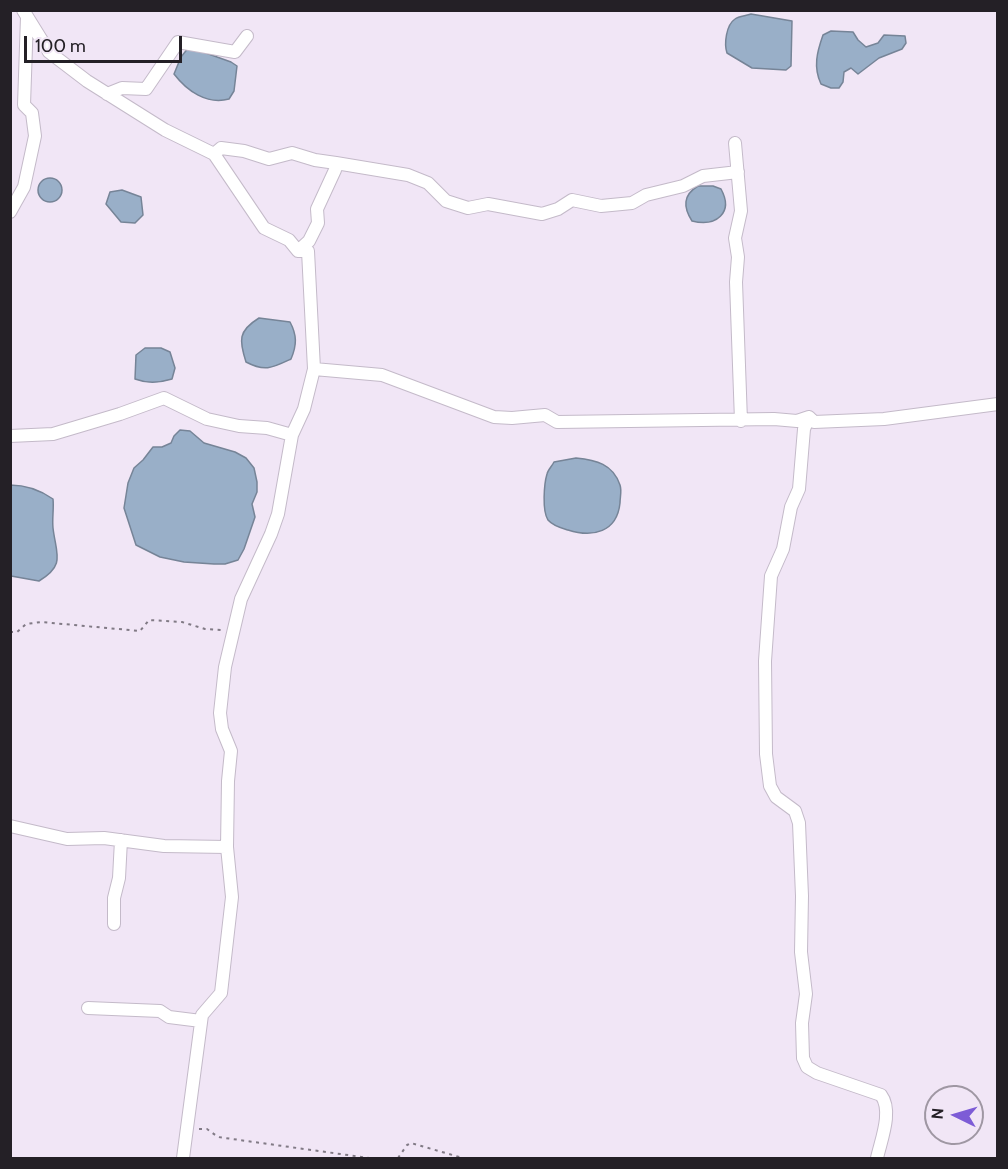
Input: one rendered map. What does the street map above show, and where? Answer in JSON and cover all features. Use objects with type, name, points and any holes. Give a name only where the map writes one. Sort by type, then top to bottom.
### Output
[{"type":"street","points":[[25,14],[49,52],[87,81],[165,130],[214,154],[264,228],[289,240],[298,250],[308,251],[314,369],[304,409],[292,435],[278,514],[241,599],[225,667],[220,713],[222,729],[231,751],[227,847],[232,897],[221,993],[202,1015],[183,1158]]},
{"type":"street","points":[[10,212],[24,187],[35,136],[32,113],[24,105],[25,14]]},
{"type":"street","points":[[107,94],[122,88],[146,89],[178,42],[236,52],[247,36]]},
{"type":"street","points":[[735,143],[741,211],[735,238],[738,257],[736,282],[741,421]]},
{"type":"street","points":[[214,154],[221,148],[244,151],[269,159],[292,153],[315,160],[408,174],[428,183],[446,201],[468,208],[488,204],[542,214],[558,209],[572,200],[601,206],[632,203],[646,195],[682,186],[703,176],[738,172]]},
{"type":"street","points":[[298,250],[309,241],[318,223],[317,209],[336,170],[336,163]]},
{"type":"street","points":[[314,369],[382,375],[471,410],[501,418],[545,415],[557,422],[774,419],[797,421],[809,417]]},
{"type":"street","points":[[10,436],[53,434],[164,398],[207,419],[239,426],[267,428],[292,435]]},
{"type":"street","points":[[809,417],[814,422],[853,422],[998,404]]},
{"type":"street","points":[[809,417],[804,429],[799,489],[791,507],[783,549],[771,576],[765,662],[766,754],[772,791],[795,811],[799,823],[801,952],[806,993],[802,1023],[803,1058],[807,1067],[817,1073],[881,1095],[886,1102],[887,1111],[877,1158]]},
{"type":"street","points":[[10,826],[67,839],[104,838],[164,846],[227,847]]},
{"type":"street","points":[[114,924],[114,898],[119,878],[121,840]]},
{"type":"street","points":[[88,1008],[160,1011],[169,1017],[201,1021]]},
{"type":"path","points":[[10,632],[17,632],[26,624],[41,622],[140,631],[149,620],[182,622],[205,629],[233,632]]},
{"type":"path","points":[[187,1138],[201,1127],[207,1128],[218,1137],[369,1158]]},
{"type":"path","points":[[398,1158],[411,1143],[463,1158]]},
{"type":"water","points":[[751,14],[792,21],[791,66],[786,70],[752,68],[727,53],[726,40],[732,22]]},
{"type":"water","points":[[831,31],[853,32],[866,47],[878,43],[884,35],[905,36],[906,43],[902,49],[879,58],[858,74],[851,68],[844,72],[843,82],[839,88],[831,88],[821,84],[817,66],[823,35]]},
{"type":"water","points":[[189,47],[237,66],[234,91],[229,99],[213,100],[198,95],[174,74],[181,57]]},
{"type":"water","points":[[50,178],[59,181],[62,190],[59,199],[50,202],[41,199],[38,190],[41,181]]},
{"type":"water","points":[[698,186],[713,186],[721,189],[725,205],[724,211],[715,220],[692,221],[689,216],[686,206],[687,197]]},
{"type":"water","points":[[122,190],[141,197],[143,215],[135,223],[121,222],[106,204],[110,192]]},
{"type":"water","points":[[259,318],[290,322],[295,340],[291,359],[268,368],[246,362],[242,337],[247,327]]},
{"type":"water","points":[[145,348],[161,348],[170,352],[175,368],[172,379],[144,382],[135,379],[136,355]]},
{"type":"water","points":[[180,430],[190,431],[204,443],[235,452],[246,458],[254,468],[257,492],[252,504],[255,517],[238,560],[225,564],[184,562],[160,557],[136,545],[124,508],[128,483],[134,468],[153,447],[162,447],[171,443]]},
{"type":"water","points":[[576,458],[603,464],[613,472],[620,485],[620,503],[614,521],[595,533],[568,530],[552,524],[546,516],[544,491],[548,471],[554,462]]},
{"type":"water","points":[[10,485],[33,489],[53,499],[56,564],[53,570],[39,581],[11,576]]}]
